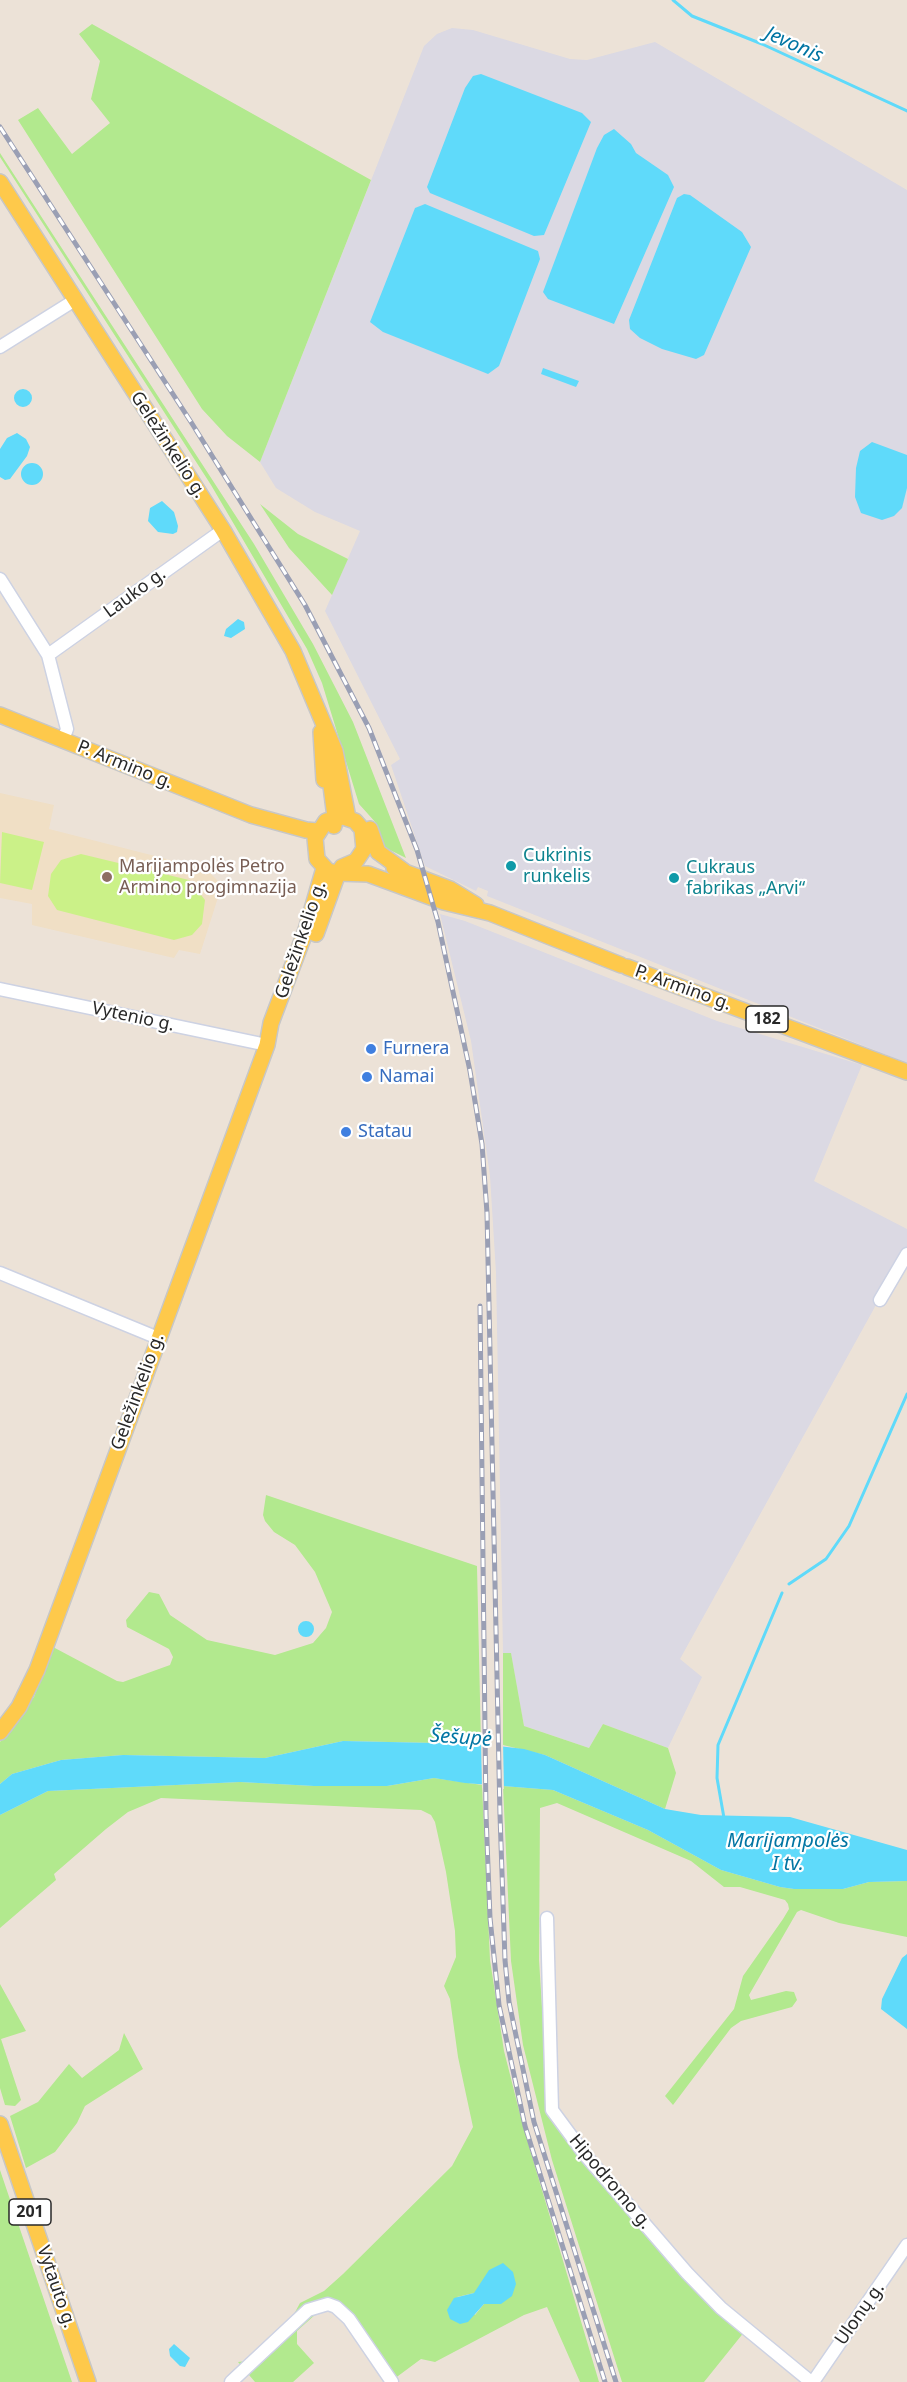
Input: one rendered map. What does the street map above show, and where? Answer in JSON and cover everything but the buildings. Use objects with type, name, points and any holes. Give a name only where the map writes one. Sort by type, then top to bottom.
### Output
[{"type":"main road","name":"Geležinkelio g.","points":[[0,182],[223,530],[293,651],[319,717],[329,750],[327,830]]},
{"type":"main road","name":"P. Armino g.","points":[[0,715],[251,815],[269,826],[327,830]]},
{"type":"main road","name":"Geležinkelio g.","points":[[327,830],[329,750]]},
{"type":"main road","points":[[329,750],[344,768],[351,804],[369,825],[375,848],[401,877]]},
{"type":"main road","points":[[362,829],[346,865],[329,861],[327,830],[362,829]]},
{"type":"main road","name":"P. Armino g.","points":[[346,865],[380,862],[401,877],[450,889],[490,913],[907,1072]]},
{"type":"main road","name":"Geležinkelio g.","points":[[267,1045],[280,1026],[346,865]]},
{"type":"main road","name":"Geležinkelio g.","points":[[0,1732],[19,1707],[34,1677],[267,1045],[271,1023],[306,930],[346,865]]},
{"type":"main road","name":"P. Armino g.","points":[[346,865],[381,880],[401,877]]},
{"type":"main road","name":"Vytauto g.","points":[[0,2124],[88,2382]]},
{"type":"street","points":[[0,347],[75,300]]},
{"type":"street","name":"Lauko g.","points":[[48,655],[223,530]]},
{"type":"street","points":[[0,579],[48,655],[67,729],[63,740]]},
{"type":"street","name":"Vytenio g.","points":[[0,989],[267,1045]]},
{"type":"street","points":[[880,1300],[907,1254]]},
{"type":"street","points":[[0,1273],[158,1338]]},
{"type":"street","name":"Hipodromo g.","points":[[547,1918],[546,1957],[552,2110],[586,2156],[693,2279],[721,2308],[812,2382]]},
{"type":"street","name":"Ulonų g.","points":[[812,2382],[907,2246]]},
{"type":"street","points":[[231,2382],[308,2310],[328,2304],[336,2307],[349,2319],[392,2382]]},
{"type":"shaded area","points":[[452,28],[473,30],[570,59],[587,60],[655,42],[907,190],[907,1063],[487,896],[488,891],[478,887],[476,891],[425,866],[391,765],[400,759],[325,611],[360,531],[315,512],[276,488],[260,462],[424,46],[437,34]]},
{"type":"shaded area","name":"Marijampolės Petro Armino progimnazija","points":[[0,793],[54,805],[49,829],[206,869],[222,885],[200,954],[179,950],[174,958],[32,925],[32,904],[0,898]]},
{"type":"shaded area","points":[[440,914],[465,921],[717,1021],[862,1065],[814,1181],[907,1229],[907,1249],[680,1659],[702,1677],[668,1748],[603,1724],[589,1748],[524,1726],[511,1654],[503,1653],[496,1273],[490,1176],[471,1041]]},
{"type":"green space","points":[[92,24],[371,180],[260,462],[227,436],[202,409],[18,120],[38,108],[72,154],[110,123],[91,99],[100,61],[79,34]]},
{"type":"green space","points":[[0,153],[254,544],[313,644],[353,722],[406,858],[384,847],[377,824],[359,804],[322,683],[307,649],[211,485],[0,157]]},
{"type":"green space","points":[[260,504],[298,534],[348,559],[332,595],[289,548]]},
{"type":"green space","points":[[2,832],[44,842],[32,890],[0,883]]},
{"type":"green space","points":[[81,854],[189,880],[205,900],[202,924],[192,935],[174,940],[57,910],[48,896],[51,874],[61,860]]},
{"type":"green space","points":[[266,1495],[477,1566],[481,1744],[343,1741],[265,1758],[123,1755],[61,1760],[12,1774],[0,1784],[0,1742],[34,1697],[53,1647],[123,1682],[170,1665],[173,1657],[169,1649],[127,1627],[126,1620],[149,1592],[159,1594],[170,1615],[207,1640],[275,1655],[313,1643],[326,1628],[332,1612],[315,1572],[295,1545],[274,1532],[265,1521],[263,1515]]},
{"type":"green space","points":[[503,1653],[511,1653],[524,1726],[589,1748],[603,1724],[668,1748],[676,1773],[665,1809],[545,1755],[503,1745]]},
{"type":"green space","points":[[434,1778],[482,1785],[490,1960],[504,2051],[523,2126],[599,2382],[580,2382],[547,2307],[524,2315],[435,2362],[421,2359],[394,2379],[338,2315],[328,2311],[316,2314],[297,2331],[297,2344],[314,2363],[293,2382],[255,2382],[238,2362],[246,2361],[293,2316],[300,2303],[324,2291],[343,2274],[452,2166],[473,2127],[458,2057],[450,1999],[444,1986],[456,1957],[455,1931],[446,1872],[435,1822],[431,1815],[421,1810],[161,1798],[128,1812],[106,1829],[54,1874],[56,1880],[0,1928],[0,1815],[48,1791],[240,1782],[314,1786],[387,1786]],"holes":[[[474,2293],[484,2304],[475,2315],[457,2297]]]},
{"type":"green space","points":[[503,1786],[553,1790],[648,1830],[721,1870],[780,1887],[843,1889],[869,1882],[907,1881],[907,1937],[839,1923],[801,1910],[797,1912],[749,1995],[751,2000],[786,1991],[794,1992],[797,2000],[792,2007],[741,2021],[731,2028],[673,2105],[665,2096],[734,2009],[743,1976],[783,1919],[789,1909],[788,1904],[785,1900],[740,1887],[724,1887],[691,1861],[557,1803],[540,1808],[539,1960],[549,2117],[610,2190],[745,2331],[704,2382],[622,2382],[552,2160],[523,2045],[511,1961]]},
{"type":"green space","points":[[0,1984],[26,2031],[1,2039],[21,2100],[15,2106],[5,2105],[0,2088]]},
{"type":"green space","points":[[124,2033],[143,2069],[85,2106],[77,2123],[55,2152],[26,2168],[10,2116],[38,2102],[69,2064],[82,2078],[119,2050]]},
{"type":"green space","points":[[0,2170],[23,2238],[72,2382],[0,2382]]},
{"type":"water","points":[[481,74],[582,113],[591,122],[544,235],[534,236],[430,193],[427,187],[465,88],[473,76]]},
{"type":"water","points":[[614,129],[631,144],[636,153],[668,175],[674,187],[614,324],[548,299],[543,292],[597,148],[604,135]]},
{"type":"water","points":[[684,194],[690,195],[742,232],[751,247],[704,355],[696,359],[662,349],[640,338],[630,329],[629,320],[677,198]]},
{"type":"water","points":[[425,204],[538,251],[540,259],[499,366],[488,374],[383,332],[370,322],[415,208]]},
{"type":"water","points":[[543,368],[579,381],[576,387],[541,374]]},
{"type":"water","points":[[23,389],[29,392],[32,398],[29,404],[23,407],[17,404],[14,398],[17,392]]},
{"type":"water","points":[[17,433],[26,439],[30,447],[27,456],[10,479],[5,480],[0,477],[0,449],[7,438]]},
{"type":"water","points":[[872,442],[907,455],[907,488],[902,508],[894,516],[882,520],[861,513],[855,497],[856,468],[860,451]]},
{"type":"water","points":[[32,463],[40,466],[43,474],[40,482],[32,485],[24,482],[21,474],[24,466]]},
{"type":"water","points":[[162,501],[174,512],[178,526],[177,532],[173,534],[158,532],[148,521],[150,508]]},
{"type":"water","points":[[238,619],[244,622],[245,629],[231,638],[224,636],[226,629]]},
{"type":"water","points":[[306,1621],[312,1623],[314,1629],[312,1635],[306,1637],[300,1635],[298,1629],[300,1623]]},
{"type":"water","name":"Marijampolės I tv.","points":[[343,1741],[481,1744],[524,1749],[545,1755],[665,1809],[701,1815],[790,1817],[907,1850],[907,1881],[869,1882],[843,1889],[780,1887],[721,1870],[648,1830],[553,1790],[465,1783],[434,1778],[387,1786],[314,1786],[240,1782],[48,1791],[0,1815],[0,1784],[12,1774],[61,1760],[123,1755],[265,1758]]},
{"type":"water","points":[[907,1954],[907,2029],[881,2009],[882,1999],[902,1958]]},
{"type":"water","points":[[503,2263],[513,2272],[516,2284],[512,2296],[501,2304],[484,2304],[468,2322],[460,2324],[450,2319],[447,2310],[454,2298],[474,2293],[489,2270]]},
{"type":"water","points":[[174,2344],[190,2358],[185,2367],[180,2366],[170,2356],[169,2349]]},
{"type":"pier","points":[[481,1741],[503,1742],[504,1789],[482,1788]]},
{"type":"waterway","name":"Jevonis","points":[[673,0],[692,16],[762,44],[907,111]]},
{"type":"waterway","points":[[789,1584],[826,1559],[849,1526],[907,1394]]},
{"type":"waterway","points":[[724,1818],[717,1778],[718,1745],[782,1593]]},
{"type":"railway","points":[[0,127],[191,422],[305,605],[369,728],[417,850],[438,922],[470,1071],[482,1144],[487,1213],[500,1815],[505,1960],[509,2002],[534,2122],[616,2382]]},
{"type":"railway","points":[[480,1306],[486,1815],[490,1918],[499,2005],[525,2126],[605,2382]]},
{"type":"place","name":"Cukrinis runkelis","points":[[511,866]]},
{"type":"place","name":"Marijampolės Petro Armino progimnazija","points":[[107,877]]},
{"type":"place","name":"Cukraus fabrikas „Arvi“","points":[[674,878]]},
{"type":"place","name":"Furnera","points":[[371,1049]]},
{"type":"place","name":"Namai","points":[[367,1077]]},
{"type":"place","name":"Statau","points":[[346,1132]]},
{"type":"water label","name":"Šešupė","points":[[461,1738]]}]
